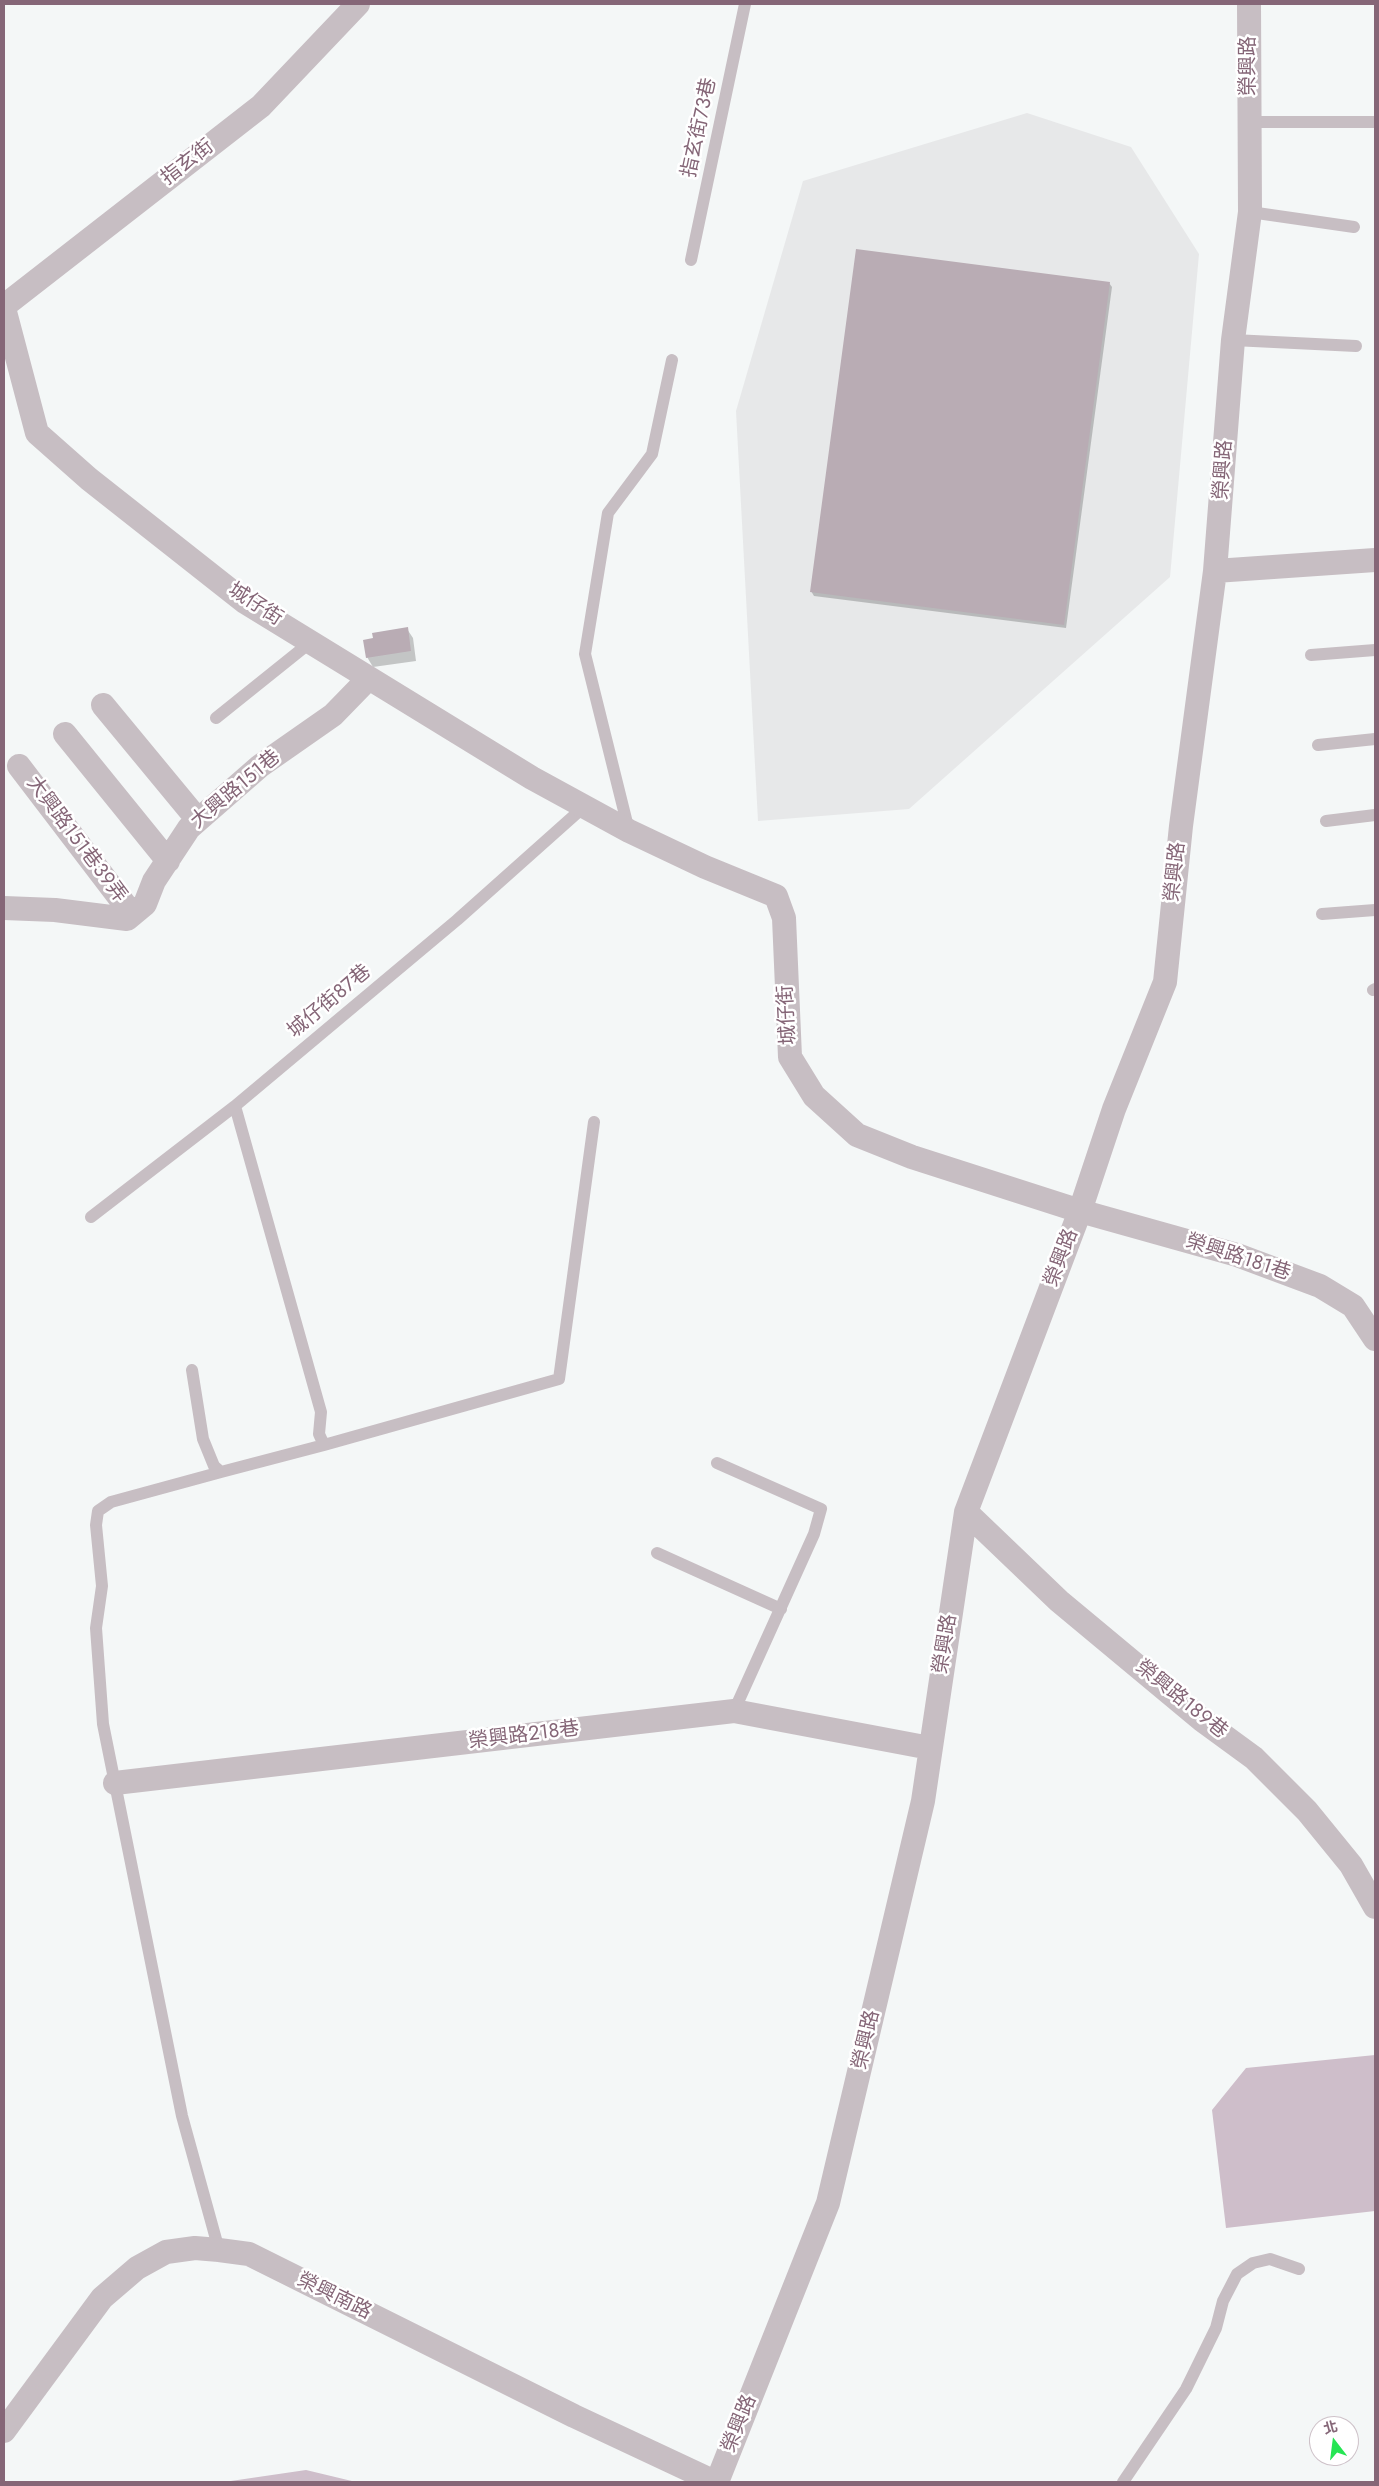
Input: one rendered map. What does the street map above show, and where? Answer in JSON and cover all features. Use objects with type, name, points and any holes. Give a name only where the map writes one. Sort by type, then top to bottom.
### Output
[{"type":"street","name":"指玄街","points":[[4,307],[261,106],[358,4]]},
{"type":"street","name":"榮興路","points":[[716,2482],[828,2203],[923,1801],[966,1512],[1080,1211],[1114,1109],[1165,982],[1181,826],[1215,571],[1233,340],[1250,212],[1249,4]]},
{"type":"street","name":"城仔街","points":[[4,307],[37,434],[89,479],[245,602],[312,641],[532,778],[705,868],[776,896],[784,918],[790,1057],[814,1096],[858,1134],[912,1157],[1080,1211]]},
{"type":"street","points":[[1215,571],[1375,560]]},
{"type":"street","name":"大興路151巷","points":[[132,914],[145,904],[154,881],[189,828],[260,766],[333,715],[369,678]]},
{"type":"street","points":[[103,705],[198,820]]},
{"type":"street","points":[[65,734],[168,860]]},
{"type":"street","name":"大興路151巷39弄","points":[[19,766],[132,914]]},
{"type":"street","points":[[4,908],[55,910],[127,919],[132,914]]},
{"type":"street","name":"榮興路181巷","points":[[1080,1211],[1237,1255],[1320,1286],[1353,1306],[1375,1335]]},
{"type":"street","name":"榮興路189巷","points":[[966,1512],[1059,1601],[1202,1720],[1254,1758],[1307,1811],[1350,1865],[1375,1907]]},
{"type":"street","name":"榮興路218巷","points":[[115,1783],[734,1712],[930,1748]]},
{"type":"street","name":"榮興南路","points":[[4,2431],[102,2298],[137,2268],[166,2252],[195,2248],[249,2254],[574,2416],[716,2482]]},
{"type":"lane","name":"指玄街73巷","points":[[691,260],[746,4]]},
{"type":"lane","points":[[1249,122],[1375,122]]},
{"type":"lane","points":[[1250,212],[1354,227]]},
{"type":"lane","points":[[1233,340],[1356,346]]},
{"type":"lane","points":[[610,819],[585,654],[608,513],[652,454],[672,360]]},
{"type":"lane","points":[[216,718],[312,641]]},
{"type":"lane","points":[[1311,655],[1375,650]]},
{"type":"lane","points":[[1318,745],[1375,739]]},
{"type":"lane","points":[[1326,821],[1375,815]]},
{"type":"lane","name":"城仔街87巷","points":[[91,1218],[235,1106],[457,920],[610,819]]},
{"type":"lane","points":[[1322,914],[1375,910]]},
{"type":"lane","points":[[235,1106],[321,1412],[319,1434],[324,1445]]},
{"type":"lane","points":[[219,2250],[182,2116],[103,1724],[96,1628],[102,1586],[96,1525],[98,1511],[111,1502],[559,1379],[594,1122]]},
{"type":"lane","points":[[192,1370],[203,1439],[214,1466],[221,1472]]},
{"type":"lane","points":[[717,1464],[821,1509],[814,1534],[734,1712]]},
{"type":"lane","points":[[657,1553],[781,1608]]},
{"type":"lane","points":[[1123,2482],[1186,2389],[1216,2328],[1223,2301],[1237,2274],[1253,2263],[1270,2259],[1299,2269]]},
{"type":"shaded area","points":[[1027,113],[1131,147],[1199,254],[1170,577],[909,809],[758,821],[736,411],[803,181]]},
{"type":"shaded area","points":[[1375,2055],[1375,2211],[1226,2228],[1212,2110],[1246,2068]]},
{"type":"shaded area","points":[[306,2470],[356,2482],[224,2482]]},
{"type":"building","points":[[856,249],[1110,282],[1064,625],[810,592]]},
{"type":"building","points":[[408,627],[411,651],[366,658],[363,640],[373,638],[372,633]]}]
